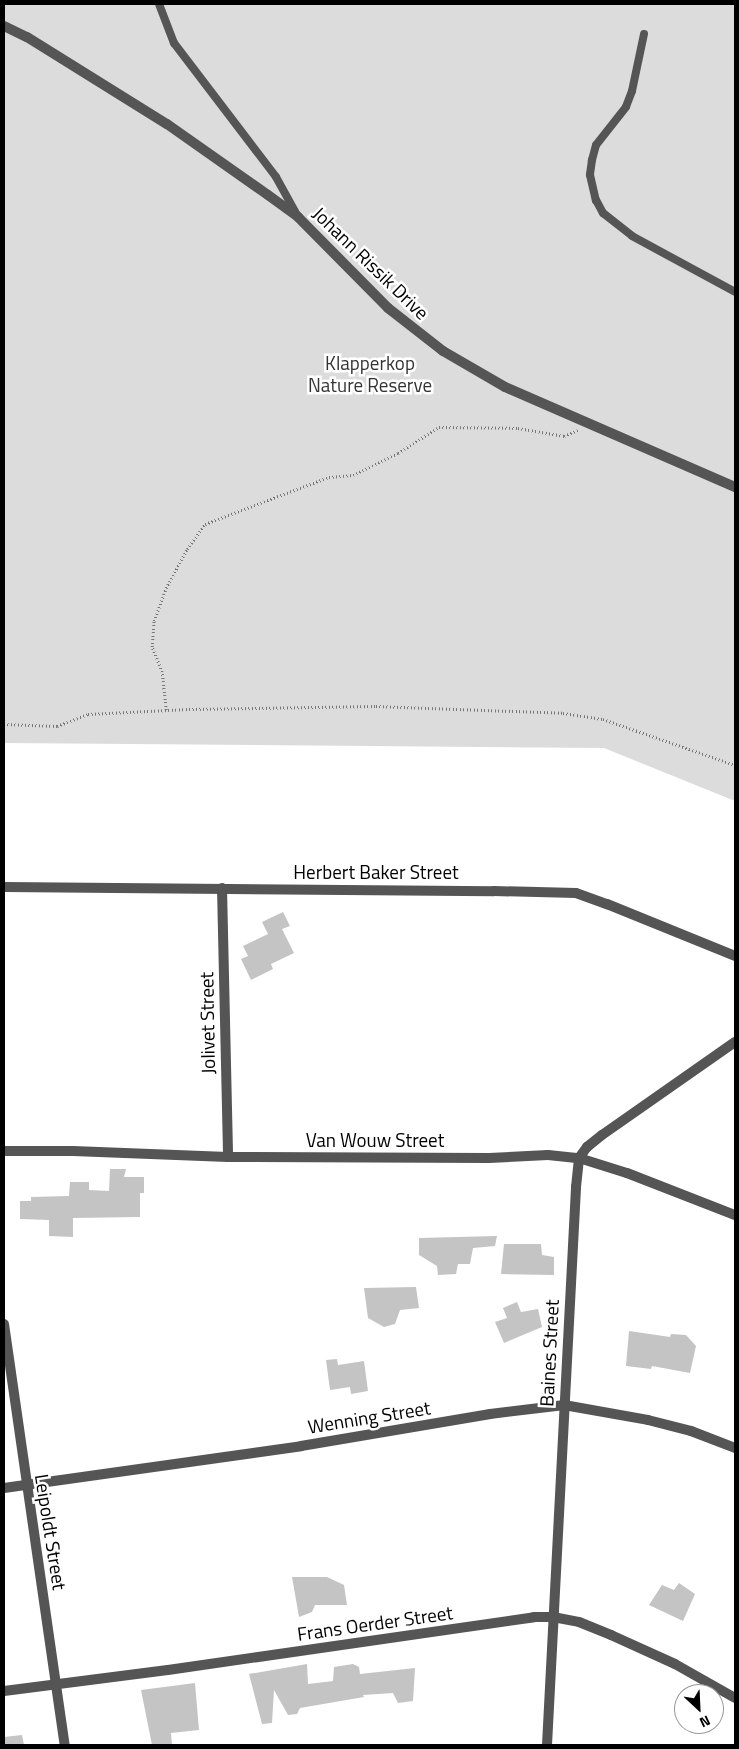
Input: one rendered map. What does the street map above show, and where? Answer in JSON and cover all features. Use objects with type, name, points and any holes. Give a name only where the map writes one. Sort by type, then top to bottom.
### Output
[{"type":"street","name":"Johann Rissik Drive","points":[[4,26],[27,37],[167,124],[224,162],[298,217],[388,308],[443,351],[505,386],[735,487]]},
{"type":"street","name":"Herbert Baker Street","points":[[4,887],[549,891],[576,894],[607,904],[735,956]]},
{"type":"street","name":"Jolivet Street","points":[[222,888],[228,1157]]},
{"type":"street","points":[[579,1158],[587,1147],[602,1135],[735,1042]]},
{"type":"street","name":"Van Wouw Street","points":[[4,1151],[73,1151],[228,1157],[490,1158],[548,1155],[579,1158],[735,1215]]},
{"type":"street","name":"Baines Street","points":[[547,1745],[564,1405],[579,1158]]},
{"type":"street","name":"Leipoldt Street","points":[[4,1324],[65,1745]]},
{"type":"street","name":"Wenning Street","points":[[4,1488],[301,1446],[490,1414],[564,1405],[648,1420],[691,1431],[735,1448]]},
{"type":"street","name":"Frans Oerder Street","points":[[4,1691],[168,1670],[534,1617],[553,1617],[579,1622],[633,1644],[675,1664],[735,1698]]},
{"type":"lane","points":[[159,4],[174,43],[276,177],[298,217]]},
{"type":"lane","points":[[644,34],[632,92],[626,107],[596,145],[590,174],[596,200],[607,217],[632,236],[735,292]]},
{"type":"path","points":[[166,710],[162,672],[152,647],[154,621],[166,588],[187,549],[204,524],[329,477],[353,475],[398,453],[439,427],[518,428],[564,436],[581,429]]},
{"type":"path","points":[[4,724],[57,726],[88,714],[166,710],[376,706],[563,713],[604,719],[735,766]]},
{"type":"green space","name":"Klapperkop Nature Reserve","points":[[4,4],[735,4],[735,801],[604,748],[4,743]]},
{"type":"building","points":[[283,912],[290,926],[282,929],[294,953],[271,964],[273,969],[251,980],[241,959],[248,956],[243,946],[268,934],[262,922]]},
{"type":"building","points":[[110,1169],[126,1169],[124,1177],[144,1177],[144,1193],[140,1193],[140,1217],[73,1218],[73,1237],[49,1236],[49,1220],[20,1219],[20,1201],[31,1201],[31,1197],[69,1196],[70,1182],[89,1182],[89,1190],[109,1191]]},
{"type":"building","points":[[497,1236],[495,1246],[473,1248],[470,1264],[458,1264],[456,1274],[438,1275],[437,1266],[419,1255],[419,1238]]},
{"type":"building","points":[[504,1244],[541,1244],[542,1255],[554,1257],[554,1275],[501,1274]]},
{"type":"building","points":[[416,1287],[419,1308],[400,1310],[395,1324],[384,1327],[368,1318],[364,1288]]},
{"type":"building","points":[[517,1302],[521,1312],[538,1309],[542,1327],[504,1343],[495,1322],[507,1318],[503,1308]]},
{"type":"building","points":[[629,1331],[670,1337],[671,1334],[686,1335],[696,1346],[690,1373],[652,1366],[651,1369],[626,1366]]},
{"type":"building","points":[[337,1359],[338,1365],[364,1361],[368,1391],[351,1394],[350,1387],[330,1390],[326,1360]]},
{"type":"building","points":[[292,1577],[327,1577],[344,1585],[347,1605],[315,1605],[312,1612],[299,1617]]},
{"type":"building","points":[[679,1583],[695,1594],[683,1621],[649,1605],[662,1585],[674,1590]]},
{"type":"building","points":[[307,1664],[308,1684],[333,1681],[334,1667],[353,1664],[359,1667],[360,1674],[415,1668],[413,1701],[398,1703],[393,1693],[363,1695],[364,1697],[300,1708],[297,1714],[288,1715],[274,1690],[272,1723],[262,1724],[249,1674]]},
{"type":"building","points":[[195,1683],[199,1730],[171,1733],[172,1745],[152,1745],[141,1690]]},
{"type":"building","points":[[22,1735],[24,1745],[4,1745],[4,1737]]}]
